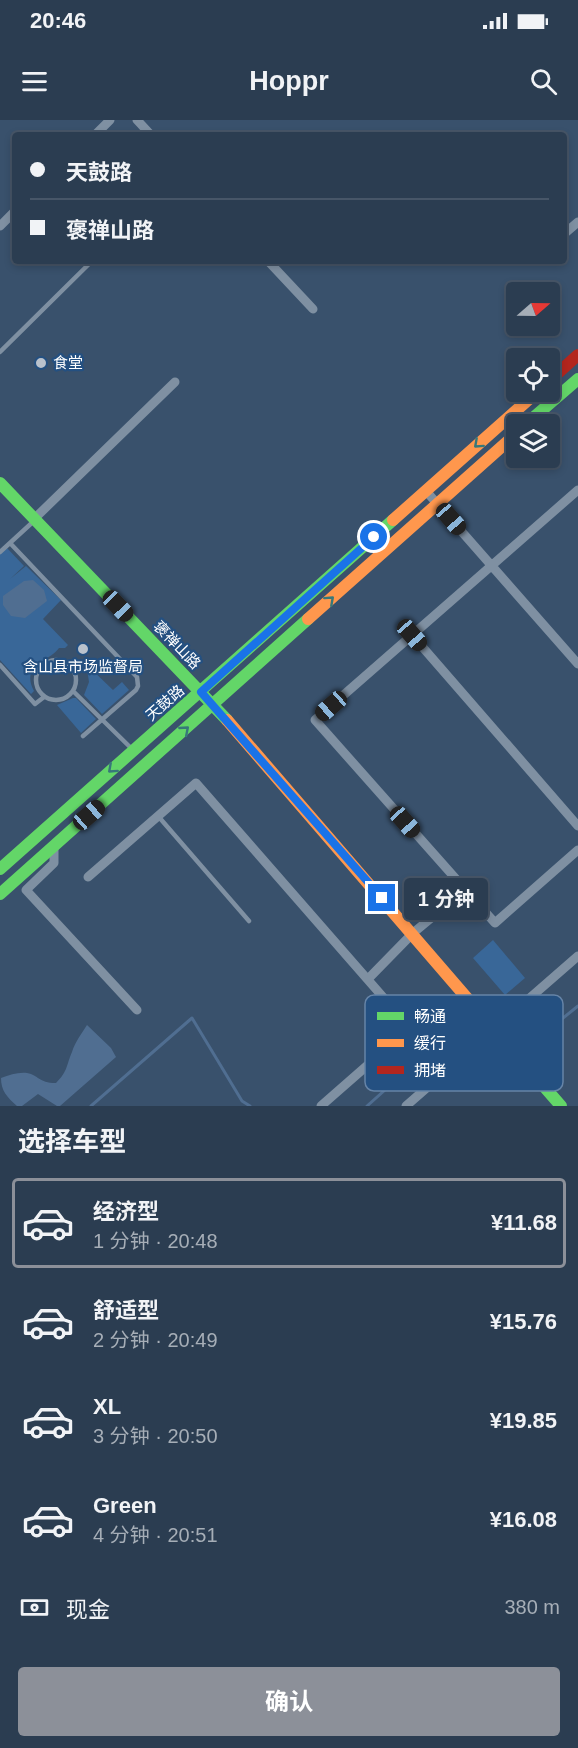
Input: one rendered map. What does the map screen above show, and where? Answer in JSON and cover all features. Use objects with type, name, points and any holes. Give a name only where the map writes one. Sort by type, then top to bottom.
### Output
[{"type":"main road","points":[[560,371],[578,355]]},
{"type":"main road","points":[[538,414],[578,379]]},
{"type":"main road","name":"天鼓路","points":[[0,869],[526,402]]},
{"type":"main road","points":[[0,894],[506,443]]},
{"type":"main road","name":"褒禅山路","points":[[0,483],[214,705],[466,995]]},
{"type":"main road","name":"褒禅山路","points":[[548,1091],[561,1106]]},
{"type":"street","points":[[98,132],[110,120]]},
{"type":"street","points":[[137,120],[148,132]]},
{"type":"street","points":[[0,226],[12,214]]},
{"type":"street","points":[[271,264],[313,309]]},
{"type":"street","points":[[34,520],[175,382]]},
{"type":"street","points":[[426,491],[578,664]]},
{"type":"street","points":[[578,491],[315,720],[495,923],[578,850]]},
{"type":"street","points":[[412,635],[578,826]]},
{"type":"street","points":[[88,877],[196,783],[382,995]]},
{"type":"street","points":[[54,846],[54,862],[26,890],[137,1010]]},
{"type":"street","points":[[368,979],[413,933],[465,890]]},
{"type":"street","points":[[534,995],[578,956]]},
{"type":"street","points":[[321,1106],[365,1067]]},
{"type":"street","points":[[406,1106],[423,1091]]},
{"type":"lane","points":[[0,352],[89,264]]},
{"type":"lane","points":[[0,552],[34,520]]},
{"type":"lane","points":[[10,543],[137,677],[136,690],[83,736]]},
{"type":"lane","points":[[51,660],[64,662],[74,671],[76,684],[74,691],[69,696],[56,701],[44,697],[39,692],[36,679],[40,667],[51,660]]},
{"type":"lane","points":[[0,665],[35,704],[44,697]]},
{"type":"lane","points":[[74,691],[133,750]]},
{"type":"lane","points":[[158,816],[249,921]]},
{"type":"shaded area","points":[[7,548],[24,566],[10,579],[26,566],[61,600],[43,619],[68,645],[65,648],[59,648],[33,670],[31,682],[34,691],[31,694],[0,660],[0,554]]},
{"type":"shaded area","points":[[33,580],[44,590],[47,601],[25,618],[11,616],[3,605],[3,596],[24,581]]},
{"type":"shaded area","points":[[88,666],[113,690],[122,682],[129,690],[102,714],[84,695],[89,682]]},
{"type":"shaded area","points":[[76,698],[96,719],[81,733],[57,705]]},
{"type":"shaded area","points":[[493,940],[525,978],[505,995],[473,958]]},
{"type":"shaded area","points":[[87,1025],[111,1048],[116,1057],[60,1106],[38,1094],[22,1106],[17,1106],[10,1100],[2,1087],[1,1078],[17,1073],[27,1073],[46,1082],[56,1083],[65,1072],[75,1045]]},
{"type":"waterway","points":[[563,1018],[578,1006]]},
{"type":"waterway","points":[[91,1106],[192,1018],[242,1101],[250,1106]]},
{"type":"waterway","points":[[367,1106],[384,1091]]},
{"type":"traffic: fast","points":[[538,414],[578,379]]},
{"type":"traffic: fast","points":[[0,483],[227,720]]},
{"type":"traffic: fast","points":[[0,869],[393,520]]},
{"type":"traffic: fast","points":[[0,894],[308,619]]},
{"type":"traffic: fast","points":[[548,1091],[561,1106]]},
{"type":"traffic: slow","points":[[393,520],[526,402]]},
{"type":"traffic: slow","points":[[308,619],[506,443]]},
{"type":"traffic: slow","points":[[227,720],[464,995]]},
{"type":"traffic: jam","points":[[560,371],[578,355]]},
{"type":"place","name":"食堂","points":[[41,363]]},
{"type":"place","name":"含山县市场监督局","points":[[83,649]]},
{"type":"route","points":[[374,537],[201,692],[382,898]]}]
